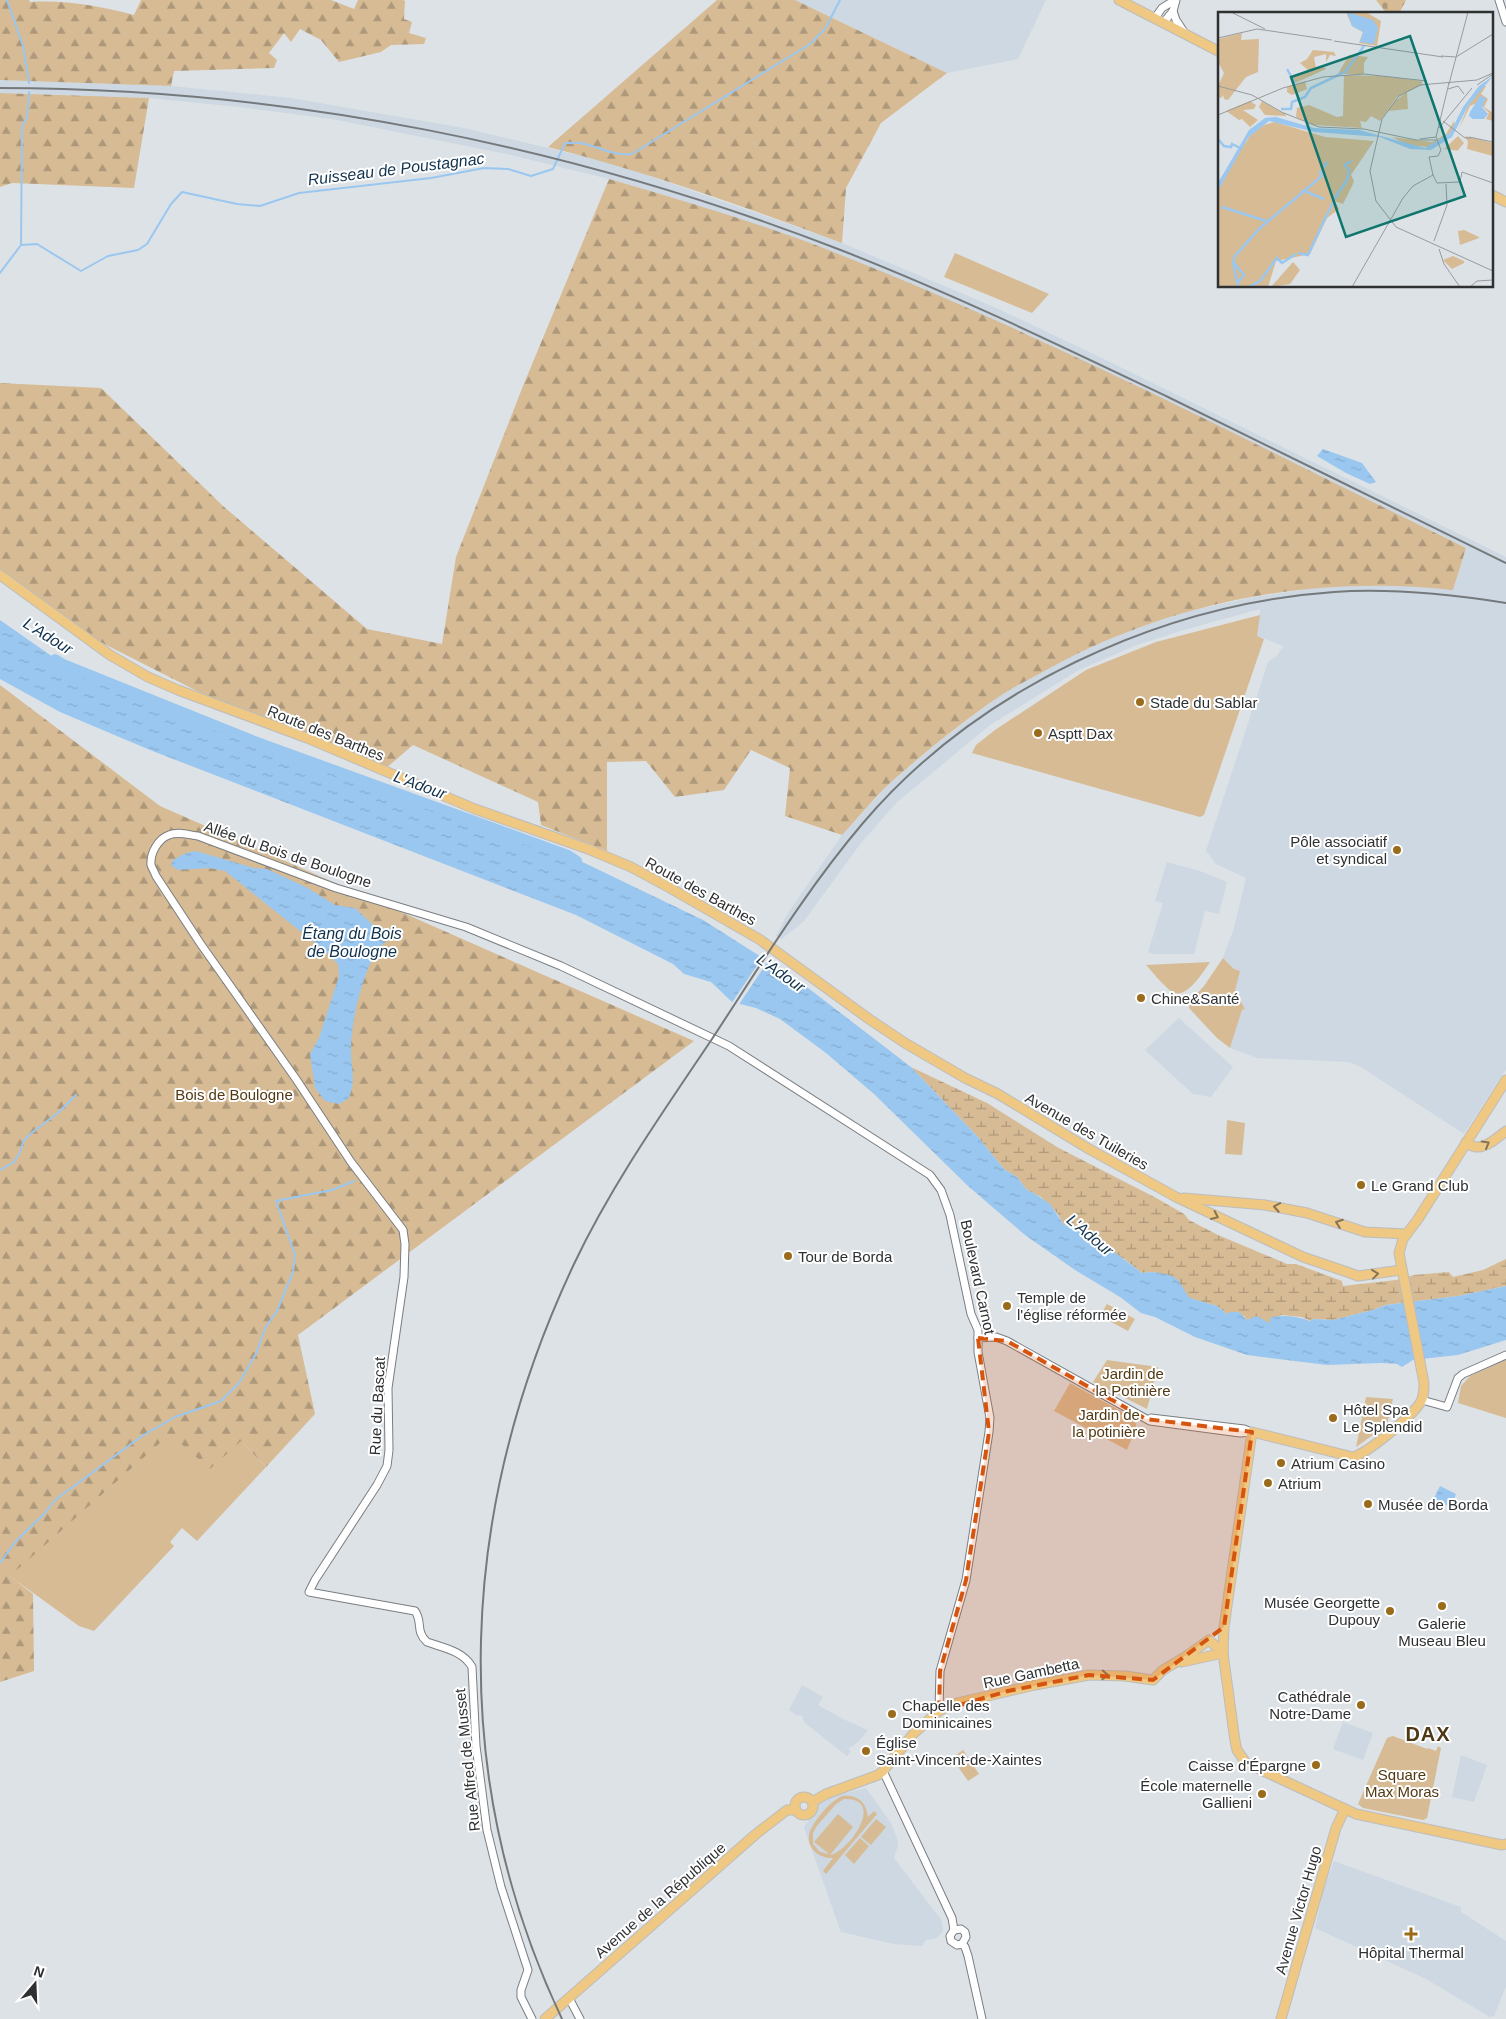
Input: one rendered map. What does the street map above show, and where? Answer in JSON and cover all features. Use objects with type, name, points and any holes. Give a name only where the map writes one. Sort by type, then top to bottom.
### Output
[{"type":"main road","points":[[1119,0],[1218,51]]},
{"type":"main road","points":[[1494,196],[1506,202]]},
{"type":"main road","name":"Route des Barthes","points":[[0,576],[110,655],[148,676],[178,690],[307,738],[475,809],[588,848],[631,867],[670,888],[783,955]]},
{"type":"main road","name":"Avenue des Tuileries","points":[[783,955],[888,1032],[965,1078],[998,1094],[1086,1148],[1176,1197],[1303,1257],[1358,1276],[1402,1273]]},
{"type":"main road","points":[[1506,1080],[1407,1234],[1400,1251],[1402,1273],[1424,1383],[1422,1400],[1416,1409],[1362,1454],[1353,1457],[1252,1432],[1224,1627],[1223,1653],[1235,1741],[1241,1758],[1246,1764],[1356,1814],[1502,1845],[1506,1844]]},
{"type":"main road","points":[[1466,1142],[1474,1148],[1482,1148],[1506,1131]]},
{"type":"main road","points":[[1176,1197],[1265,1205],[1313,1214],[1365,1232],[1407,1234]]},
{"type":"main road","points":[[1174,1664],[1209,1640],[1224,1627]]},
{"type":"main road","points":[[1209,1640],[1223,1653]]},
{"type":"main road","points":[[1174,1664],[1223,1653]]},
{"type":"main road","name":"Rue Gambetta","points":[[883,1771],[914,1733],[939,1711],[953,1704],[1089,1675],[1125,1676],[1153,1680],[1163,1670],[1174,1664]]},
{"type":"main road","name":"Avenue de la République","points":[[545,2019],[756,1834],[787,1810],[796,1810],[796,1804],[802,1798],[809,1798],[812,1802],[819,1797],[870,1778],[883,1771]]},
{"type":"main road","name":"Avenue Victor Hugo","points":[[1280,2019],[1336,1828],[1345,1809]]},
{"type":"street","points":[[1155,18],[1162,8],[1175,0]]},
{"type":"street","points":[[1164,22],[1172,11],[1175,0]]},
{"type":"street","points":[[1499,0],[1506,22]]},
{"type":"street","points":[[1172,11],[1184,33]]},
{"type":"street","name":"Allée du Bois de Boulogne","points":[[403,1230],[351,1162],[156,876],[151,864],[153,852],[158,843],[168,835],[181,833],[198,836],[336,888],[466,927],[561,966],[730,1046]]},
{"type":"street","name":"Boulevard Carnot","points":[[730,1046],[930,1175],[942,1190],[950,1215],[971,1314],[978,1330],[978,1352],[990,1418],[990,1432],[966,1580],[940,1670],[939,1711]]},
{"type":"street","name":"Rue du Bascat","points":[[403,1230],[405,1244],[404,1277],[388,1388],[389,1450],[387,1466],[377,1485],[315,1580],[310,1592],[415,1611]]},
{"type":"street","points":[[978,1338],[996,1337],[1007,1341],[1146,1419],[1165,1418],[1244,1428],[1252,1432]]},
{"type":"street","points":[[1422,1400],[1448,1407],[1458,1378],[1506,1355]]},
{"type":"street","name":"Rue Alfred de Musset","points":[[415,1611],[418,1616],[419,1630],[422,1638],[427,1642],[462,1655],[472,1667],[476,1746],[487,1830],[501,1887],[528,1970],[521,1990],[521,1997],[532,2019]]},
{"type":"street","points":[[883,1771],[952,1918],[954,1930]]},
{"type":"street","points":[[961,1929],[964,1932],[965,1940],[962,1944],[957,1945],[951,1941],[950,1933],[961,1929]]},
{"type":"street","points":[[962,1944],[968,1956],[982,2019]]},
{"type":"street","points":[[569,1998],[580,2019]]},
{"type":"highlighted area","points":[[978,1338],[1007,1341],[1146,1419],[1252,1432],[1224,1627],[1153,1680],[1089,1675],[1008,1691],[939,1711],[940,1671],[966,1580],[989,1432]]},
{"type":"shaded area","points":[[795,0],[1046,0],[1018,59],[947,73]]},
{"type":"shaded area","points":[[0,80],[171,86],[291,98],[464,128],[595,159],[644,174],[842,243],[992,306],[1104,359],[1506,557],[1506,1069],[1464,1134],[1361,1067],[1349,1062],[1257,1058],[1230,1048],[1242,1010],[1245,1009],[1235,991],[1234,969],[1223,958],[1234,928],[1246,878],[1216,864],[1206,851],[1268,662],[1277,656],[1283,646],[1257,636],[1260,609],[1137,645],[1079,670],[990,725],[897,802],[861,843],[804,921],[782,939],[776,936],[788,913],[842,835],[889,784],[941,740],[1001,695],[1059,662],[1118,635],[1180,613],[1249,598],[1315,588],[1373,585],[1415,585],[1453,590],[1466,548],[1031,336],[834,253],[731,216],[609,179],[511,155],[332,119],[149,98],[0,93]]},
{"type":"shaded area","points":[[1167,862],[1200,871],[1227,882],[1219,914],[1205,911],[1194,954],[1154,954],[1148,952],[1163,903],[1155,901]]},
{"type":"shaded area","points":[[1179,1018],[1233,1067],[1211,1097],[1193,1094],[1145,1050]]},
{"type":"shaded area","points":[[802,1685],[823,1697],[818,1705],[868,1730],[858,1742],[848,1749],[851,1751],[847,1756],[805,1723],[803,1717],[789,1710]]},
{"type":"shaded area","points":[[1343,1722],[1373,1733],[1363,1760],[1333,1749]]},
{"type":"shaded area","points":[[1461,1755],[1487,1765],[1474,1802],[1452,1797]]},
{"type":"shaded area","points":[[866,1788],[891,1823],[897,1838],[898,1845],[894,1858],[942,1921],[943,1931],[937,1938],[926,1940],[922,1946],[894,1944],[841,1932],[804,1828],[821,1799]]},
{"type":"shaded area","name":"Hôpital Thermal","points":[[1334,1861],[1461,1907],[1461,1912],[1506,1941],[1506,1986],[1494,2016],[1490,2017],[1426,1979],[1315,1928],[1323,1891]]},
{"type":"green space","points":[[0,0],[70,3],[95,6],[134,15],[141,0],[331,0],[354,9],[358,0],[403,0],[405,1],[404,19],[412,22],[409,33],[426,38],[424,44],[391,45],[381,52],[339,62],[321,40],[300,29],[291,42],[284,33],[269,53],[277,60],[274,68],[174,71],[171,86],[0,80]]},
{"type":"green space","points":[[717,0],[795,0],[947,73],[881,123],[846,188],[842,243],[733,203],[622,167],[548,147]]},
{"type":"green space","points":[[1376,0],[1406,0],[1400,12],[1385,12]]},
{"type":"green space","points":[[0,93],[149,98],[134,188],[12,183],[0,187]]},
{"type":"green space","points":[[609,179],[695,204],[836,253],[996,321],[1154,394],[1466,548],[1453,590],[1399,586],[1346,586],[1292,591],[1239,599],[1187,612],[1136,629],[1087,649],[1000,696],[944,738],[890,783],[842,835],[785,816],[790,768],[751,750],[724,790],[675,797],[646,761],[607,762],[607,851],[541,825],[538,802],[413,745],[385,769],[250,718],[63,623],[0,573],[0,383],[101,388],[223,506],[367,629],[442,644],[456,557],[523,386]]},
{"type":"green space","points":[[955,253],[1049,294],[1032,313],[944,277]]},
{"type":"green space","name":"Stade du Sablar","points":[[1260,615],[1257,636],[1264,639],[1204,815],[1200,817],[972,753],[976,745],[995,730],[1086,670],[1156,642]]},
{"type":"green space","name":"Bois de Boulogne","points":[[0,685],[160,806],[694,1041],[298,1335],[315,1414],[266,1467],[241,1441],[210,1469],[170,1434],[10,1576],[33,1594],[34,1671],[0,1682]]},
{"type":"green space","points":[[1223,958],[1234,969],[1240,971],[1235,991],[1245,1009],[1242,1010],[1230,1048],[1217,1038],[1189,1008],[1190,1001],[1204,986]]},
{"type":"green space","points":[[1210,962],[1195,982],[1180,993],[1175,993],[1168,989],[1146,965]]},
{"type":"green space","points":[[911,1067],[987,1103],[1057,1147],[1158,1199],[1184,1214],[1189,1220],[1218,1235],[1287,1264],[1296,1264],[1342,1281],[1343,1286],[1396,1280],[1414,1275],[1449,1272],[1453,1277],[1483,1270],[1506,1259],[1506,1286],[1458,1296],[1386,1305],[1333,1320],[1314,1319],[1311,1321],[1302,1317],[1281,1315],[1270,1323],[1247,1320],[1244,1316],[1227,1314],[1217,1306],[1189,1298],[1167,1275],[1152,1272],[1142,1273],[1123,1258],[1099,1250],[1083,1229],[1064,1225],[1057,1213],[1041,1197],[1027,1190],[1017,1177],[1004,1169],[978,1137]]},
{"type":"green space","points":[[1227,1120],[1245,1123],[1242,1155],[1225,1154]]},
{"type":"green space","points":[[1107,1304],[1135,1319],[1128,1331],[1100,1316]]},
{"type":"green space","name":"Jardin de la Potinière","points":[[1107,1360],[1158,1367],[1147,1409],[1093,1382]]},
{"type":"green space","points":[[1506,1360],[1506,1418],[1458,1403],[1461,1386],[1470,1376]]},
{"type":"green space","name":"Jardin de la potinière","points":[[1070,1383],[1130,1416],[1136,1424],[1136,1428],[1127,1450],[1054,1411]]},
{"type":"green space","points":[[1366,1397],[1393,1399],[1387,1425],[1356,1447]]},
{"type":"green space","points":[[161,1426],[241,1441],[266,1467],[197,1541],[182,1528],[170,1542],[174,1546],[94,1631],[79,1626],[0,1569]]},
{"type":"green space","name":"Square Max Moras","points":[[1393,1736],[1427,1749],[1436,1751],[1438,1746],[1441,1748],[1427,1818],[1423,1820],[1363,1808],[1358,1804],[1387,1738]]},
{"type":"green space","points":[[963,1750],[979,1774],[968,1781],[952,1758]]},
{"type":"green space","points":[[853,1796],[863,1803],[868,1817],[874,1811],[877,1814],[826,1874],[823,1871],[833,1858],[822,1856],[813,1849],[810,1845],[809,1833],[821,1814],[838,1798]],"holes":[[[844,1799],[857,1801],[863,1807],[863,1815],[860,1826],[854,1836],[838,1852],[830,1855],[853,1827],[838,1814],[814,1842],[829,1854],[820,1852],[813,1844],[813,1833],[816,1827],[836,1804]]]},
{"type":"green space","points":[[876,1819],[886,1827],[871,1845],[861,1837]]},
{"type":"green space","points":[[860,1838],[869,1846],[854,1864],[845,1855]]},
{"type":"water","points":[[1323,449],[1362,463],[1376,482],[1370,484],[1317,456]]},
{"type":"water","points":[[0,620],[63,664],[252,740],[568,855],[703,920],[799,981],[911,1067],[978,1137],[1004,1169],[1017,1177],[1027,1190],[1050,1204],[1064,1225],[1083,1229],[1099,1249],[1105,1252],[1113,1251],[1142,1273],[1161,1273],[1175,1278],[1180,1282],[1190,1298],[1217,1306],[1227,1314],[1239,1312],[1247,1320],[1257,1316],[1269,1323],[1271,1317],[1281,1316],[1296,1317],[1310,1321],[1314,1319],[1333,1320],[1386,1305],[1458,1296],[1506,1286],[1506,1340],[1458,1355],[1413,1360],[1402,1367],[1397,1364],[1382,1363],[1327,1365],[1247,1355],[1195,1337],[1155,1317],[1141,1313],[1120,1297],[1075,1270],[1025,1235],[968,1186],[874,1094],[826,1053],[780,1019],[756,1008],[732,1002],[711,982],[684,974],[673,964],[576,915],[150,750],[60,712],[0,679]]},
{"type":"water","name":"Étang du Bois de Boulogne","points":[[196,851],[254,868],[267,869],[306,887],[335,905],[355,908],[372,924],[396,934],[376,952],[366,973],[355,1012],[351,1056],[353,1079],[351,1091],[349,1098],[339,1104],[325,1101],[315,1088],[310,1054],[319,1038],[339,976],[338,964],[325,951],[225,871],[209,868],[178,870],[171,865],[173,860],[186,853]]},
{"type":"water","points":[[1440,1486],[1456,1494],[1451,1508],[1434,1498]]},
{"type":"pier","points":[[764,955],[770,958],[738,1006],[731,1004]]},
{"type":"waterway","points":[[7,0],[23,46],[29,83]]},
{"type":"waterway","name":"Ruisseau de Poustagnac","points":[[0,273],[21,245],[37,244],[81,271],[108,256],[138,250],[147,244],[171,204],[182,192],[237,204],[260,206],[299,193],[431,178],[484,168],[508,169],[531,176],[553,169],[565,143],[583,143],[613,153],[632,154],[810,44],[825,29],[840,0]]},
{"type":"waterway","points":[[21,245],[22,126],[27,117],[29,92]]},
{"type":"waterway","name":"L'Adour","points":[[55,659],[63,664],[252,740],[568,855],[577,861]]},
{"type":"waterway","points":[[0,1170],[14,1162],[24,1140],[29,1135],[59,1112],[76,1095]]},
{"type":"waterway","points":[[0,1563],[16,1541],[44,1514],[55,1500],[142,1436],[175,1417],[221,1401],[239,1383],[257,1352],[265,1328],[277,1311],[293,1272],[295,1255],[276,1201],[332,1190],[354,1181]]},
{"type":"railway","points":[[0,88],[107,91],[214,99],[321,112],[427,130],[531,153],[635,180],[737,213],[838,249],[922,283],[1168,397],[1506,563]]},
{"type":"railway","points":[[562,2019],[524,1926],[498,1831],[484,1736],[481,1640],[489,1545],[507,1450],[536,1356],[574,1264],[589,1234],[621,1177],[784,929],[822,875],[863,823],[909,775],[960,732],[1016,694],[1076,662],[1139,635],[1203,614],[1268,600],[1334,592],[1399,591],[1506,603]]},
{"type":"place","name":"Stade du Sablar","points":[[1140,702]]},
{"type":"place","name":"Asptt Dax","points":[[1038,733]]},
{"type":"place","name":"Pôle associatif et syndical","points":[[1397,850]]},
{"type":"place","name":"Chine&Santé","points":[[1141,998]]},
{"type":"place","name":"Le Grand Club","points":[[1361,1185]]},
{"type":"place","name":"Tour de Borda","points":[[788,1256]]},
{"type":"place","name":"Temple de l'église réformée","points":[[1007,1306]]},
{"type":"place","name":"Hôtel Spa Le Splendid","points":[[1333,1418]]},
{"type":"place","name":"Atrium Casino","points":[[1281,1463]]},
{"type":"place","name":"Atrium","points":[[1268,1483]]},
{"type":"place","name":"Musée de Borda","points":[[1368,1504]]},
{"type":"place","name":"Galerie Museau Bleu","points":[[1442,1606]]},
{"type":"place","name":"Musée Georgette Dupouy","points":[[1390,1611]]},
{"type":"place","name":"Cathédrale Notre-Dame","points":[[1361,1705]]},
{"type":"place","name":"Chapelle des Dominicaines","points":[[892,1714]]},
{"type":"place","name":"Église Saint-Vincent-de-Xaintes","points":[[866,1751]]},
{"type":"place","name":"Caisse d'Épargne","points":[[1316,1765]]},
{"type":"place","name":"École maternelle Gallieni","points":[[1262,1794]]},
{"type":"place","name":"Hôpital Thermal","points":[[1411,1934]]},
{"type":"district","name":"DAX","points":[[1428,1734]]}]
